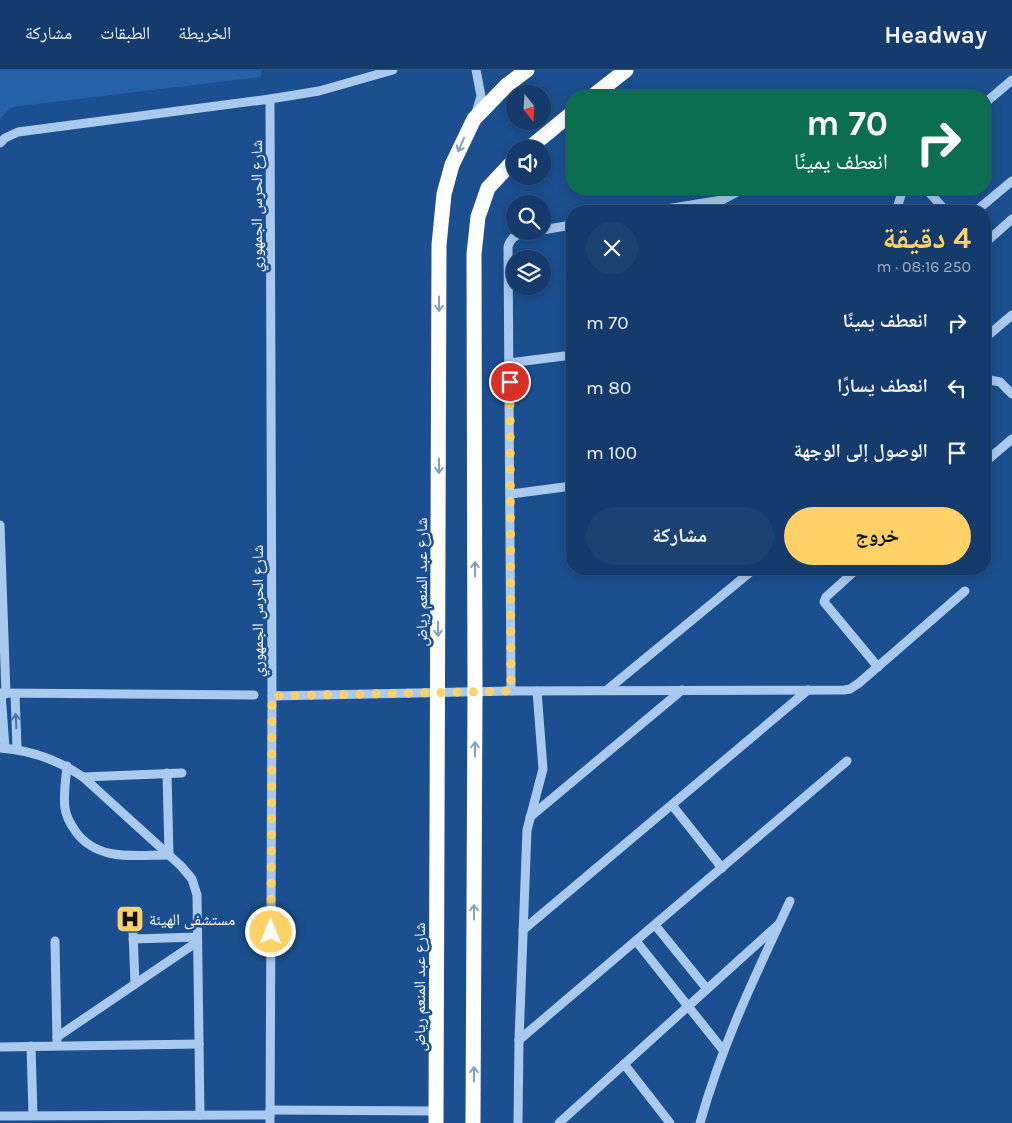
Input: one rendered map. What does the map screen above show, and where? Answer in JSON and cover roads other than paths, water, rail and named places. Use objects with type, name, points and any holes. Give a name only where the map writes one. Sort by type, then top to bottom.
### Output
[{"type":"highway","name":"شارع عبد المنعم رياض","points":[[436,1117],[439,245],[444,194],[452,165],[474,119],[507,85],[527,70]]},
{"type":"highway","points":[[601,90],[626,70]]},
{"type":"highway","points":[[539,140],[566,118]]},
{"type":"highway","points":[[473,1123],[476,692],[474,254],[478,217],[488,188],[506,169]]},
{"type":"street","points":[[0,143],[5,138],[18,132],[319,91],[394,70]]},
{"type":"street","points":[[474,119],[481,96],[476,70]]},
{"type":"street","points":[[991,99],[1012,80]]},
{"type":"street","name":"شارع الحرس الجمهوري","points":[[270,99],[272,696],[270,1116]]},
{"type":"street","points":[[983,205],[1012,181]]},
{"type":"street","points":[[690,205],[722,200],[732,195]]},
{"type":"street","points":[[931,195],[941,205]]},
{"type":"street","points":[[991,238],[1012,219]]},
{"type":"street","points":[[551,228],[566,226]]},
{"type":"street","points":[[511,240],[508,248],[511,691]]},
{"type":"street","points":[[991,333],[1012,315]]},
{"type":"street","points":[[510,363],[566,356]]},
{"type":"street","points":[[991,380],[1000,382],[1012,394]]},
{"type":"street","points":[[991,457],[1012,439]]},
{"type":"street","points":[[510,494],[566,487]]},
{"type":"street","points":[[0,525],[5,694],[2,748],[18,748],[67,766],[83,777],[187,872],[197,895],[200,1115]]},
{"type":"street","points":[[608,690],[747,575]]},
{"type":"street","points":[[850,575],[826,597],[824,602],[878,667]]},
{"type":"street","points":[[272,696],[537,690],[850,689],[859,684],[965,591]]},
{"type":"street","points":[[518,1123],[526,840],[543,769],[537,690]]},
{"type":"street","points":[[530,817],[682,690]]},
{"type":"street","points":[[524,930],[808,690]]},
{"type":"street","points":[[5,694],[254,695]]},
{"type":"street","points":[[5,694],[18,748]]},
{"type":"street","points":[[519,1040],[847,761]]},
{"type":"street","points":[[67,766],[65,808],[73,828],[88,845],[120,856],[168,855]]},
{"type":"street","points":[[83,777],[182,772]]},
{"type":"street","points":[[168,773],[168,855]]},
{"type":"street","points":[[672,805],[722,868]]},
{"type":"street","points":[[698,1123],[723,1050],[745,997],[790,901]]},
{"type":"street","points":[[559,1123],[779,924]]},
{"type":"street","points":[[655,925],[707,989]]},
{"type":"street","points":[[135,984],[133,935],[197,939]]},
{"type":"street","points":[[57,1042],[197,939]]},
{"type":"street","points":[[55,941],[57,1042]]},
{"type":"street","points":[[636,941],[723,1050]]},
{"type":"street","points":[[0,1047],[31,1046],[57,1042],[199,1044]]},
{"type":"street","points":[[31,1046],[33,1116]]},
{"type":"street","points":[[624,1064],[670,1123]]},
{"type":"street","points":[[3,1118],[33,1116],[185,1119],[200,1115],[436,1117]]},
{"type":"place","name":"مستشفى الهيئة","points":[[130,919]]}]
